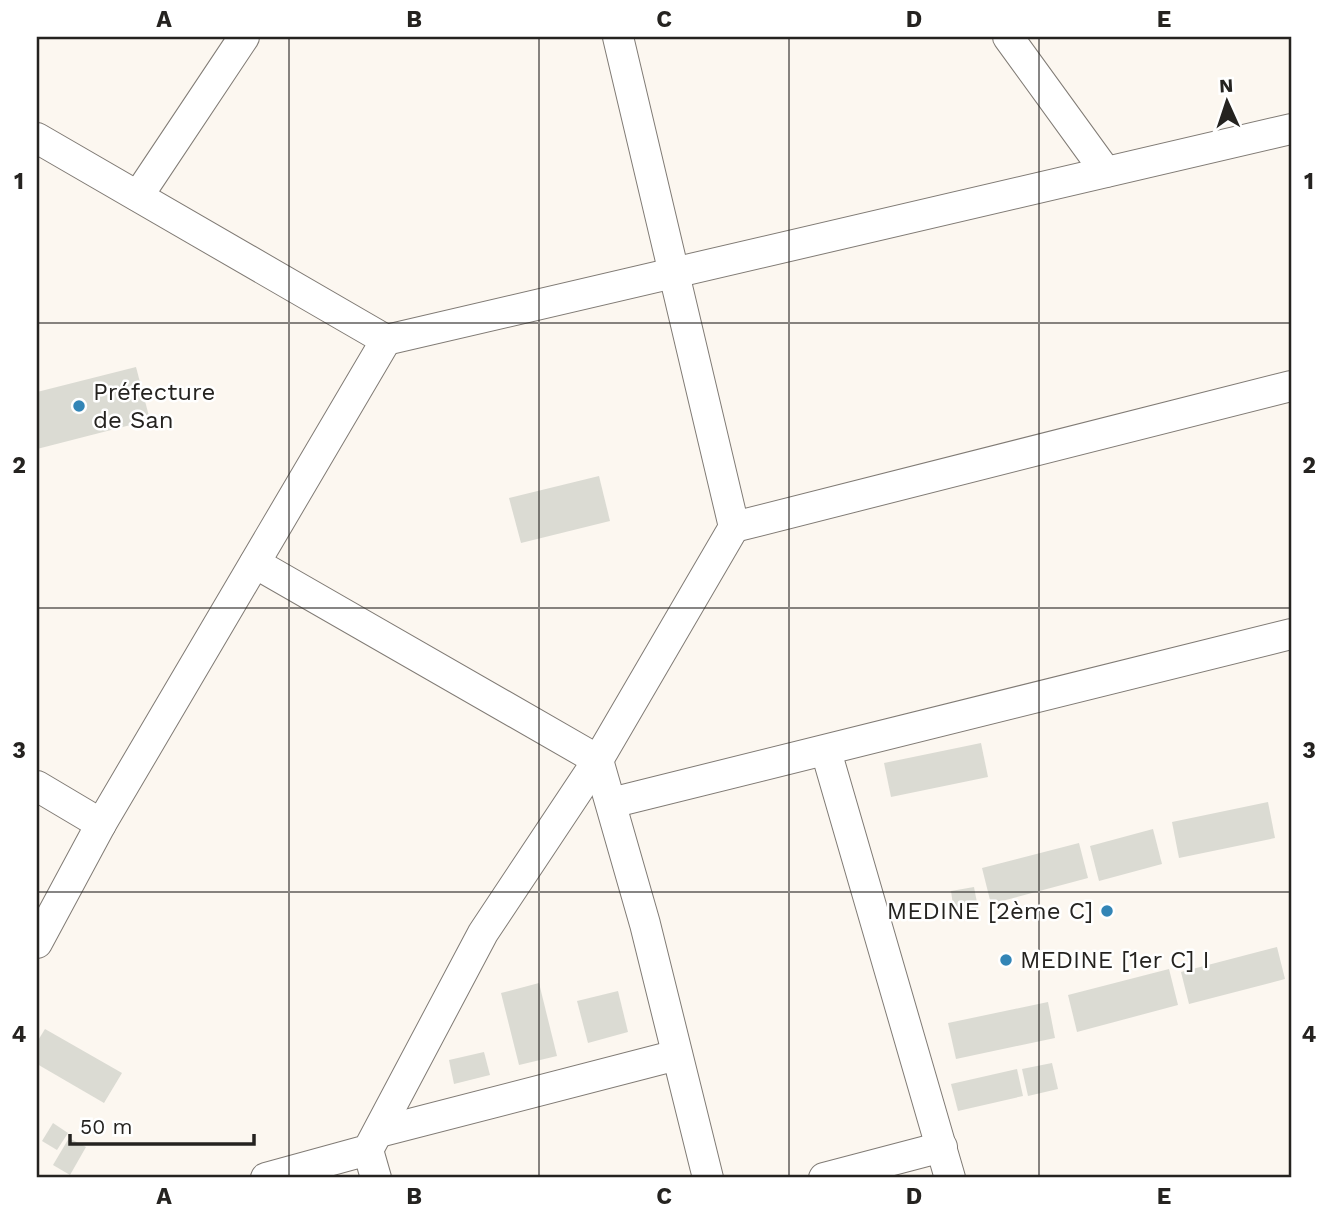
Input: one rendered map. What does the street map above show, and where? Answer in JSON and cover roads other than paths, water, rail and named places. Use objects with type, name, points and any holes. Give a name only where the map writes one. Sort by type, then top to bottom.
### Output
[{"type":"street","points":[[138,196],[244,37]]},
{"type":"street","points":[[1008,37],[1106,172]]},
{"type":"street","points":[[376,1178],[374,1141],[483,933],[598,760],[734,527],[674,273],[623,38]]},
{"type":"street","points":[[37,138],[386,340],[1291,129]]},
{"type":"street","points":[[37,943],[101,824],[386,340]]},
{"type":"street","points":[[734,527],[1291,386]]},
{"type":"street","points":[[255,563],[598,760],[645,924],[708,1178]]},
{"type":"street","points":[[611,803],[1291,634]]},
{"type":"street","points":[[826,751],[950,1178]]},
{"type":"street","points":[[37,786],[101,824]]},
{"type":"street","points":[[266,1178],[374,1141],[677,1055]]},
{"type":"street","points":[[824,1178],[942,1147]]},
{"type":"place","name":"Préfecture de San","points":[[79,406]]},
{"type":"place","name":"MEDINE [2ème C]","points":[[1107,911]]},
{"type":"place","name":"MEDINE [1er C] I","points":[[1006,960]]}]
